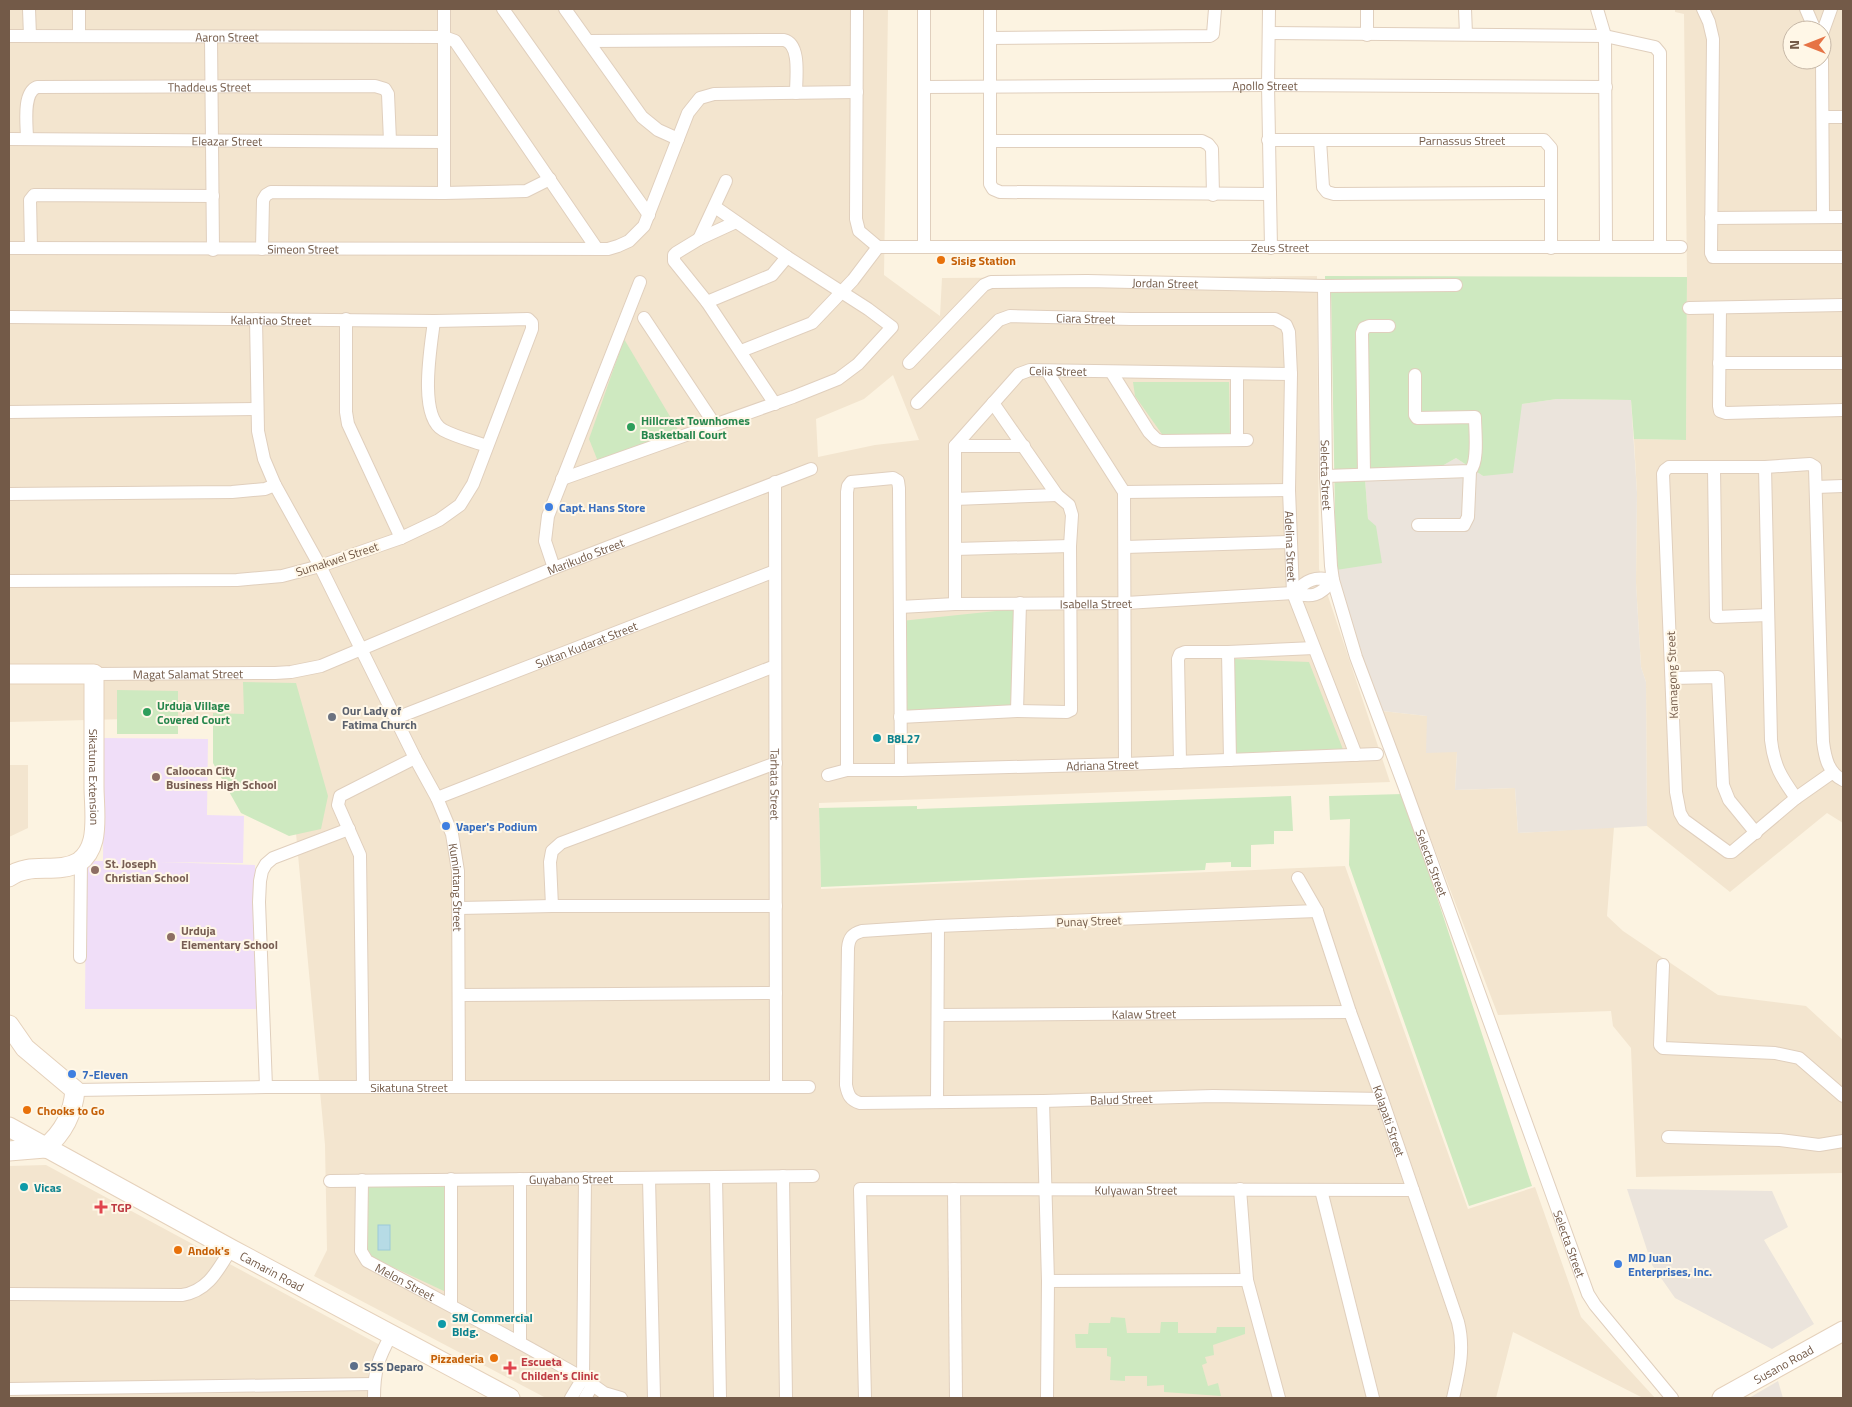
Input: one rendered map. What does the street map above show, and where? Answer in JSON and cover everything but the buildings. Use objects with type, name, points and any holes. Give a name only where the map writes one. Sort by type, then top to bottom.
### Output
[{"type":"main road","name":"Magat Salamat Street","points":[[9,674],[94,674]]},
{"type":"main road","name":"Sikatuna Extension","points":[[81,860],[90,846],[94,827],[94,674]]},
{"type":"main road","points":[[9,877],[15,872],[25,869],[65,867],[81,860]]},
{"type":"main road","points":[[9,1025],[25,1048],[75,1090],[73,1106],[67,1122],[57,1138],[45,1148],[9,1152]]},
{"type":"main road","name":"Camarin Road","points":[[9,1127],[230,1249],[510,1398]]},
{"type":"main road","name":"Susano Road","points":[[1722,1398],[1843,1331]]},
{"type":"street","points":[[29,9],[30,36]]},
{"type":"street","points":[[79,9],[79,36]]},
{"type":"street","points":[[444,9],[444,193]]},
{"type":"street","points":[[503,9],[649,215]]},
{"type":"street","points":[[565,9],[642,117],[658,130],[678,139]]},
{"type":"street","points":[[740,351],[812,323],[842,291],[878,246],[863,236],[856,225],[857,9]]},
{"type":"street","points":[[924,9],[924,247]]},
{"type":"street","points":[[990,9],[990,184],[993,189],[1000,192],[1270,194]]},
{"type":"street","points":[[990,38],[1210,36],[1214,34],[1215,9]]},
{"type":"street","points":[[1269,9],[1268,140],[1270,248]]},
{"type":"street","points":[[1367,9],[1367,35]]},
{"type":"street","points":[[1466,9],[1466,34]]},
{"type":"street","points":[[1597,9],[1605,36],[1606,248]]},
{"type":"street","points":[[1705,10],[1713,39],[1711,218],[1711,253],[1713,257],[1843,258]]},
{"type":"street","points":[[1269,33],[1605,36],[1655,47],[1660,53],[1660,247]]},
{"type":"street","name":"Aaron Street","points":[[9,36],[444,37]]},
{"type":"street","points":[[211,37],[213,250]]},
{"type":"street","points":[[444,37],[455,41],[597,249]]},
{"type":"street","points":[[588,41],[784,40],[792,44],[796,53],[796,93]]},
{"type":"street","points":[[1822,70],[1823,217]]},
{"type":"street","name":"Apollo Street","points":[[924,87],[1268,85],[1606,87]]},
{"type":"street","name":"Thaddeus Street","points":[[27,139],[27,97],[29,92],[38,87],[381,87],[385,89],[389,99],[390,142]]},
{"type":"street","name":"Simeon Street","points":[[9,248],[213,250],[597,249],[618,246],[629,241],[644,226],[678,139],[693,105],[700,98],[707,95],[856,92]]},
{"type":"street","points":[[1823,117],[1843,117]]},
{"type":"street","name":"Eleazar Street","points":[[9,139],[444,142]]},
{"type":"street","name":"Parnassus Street","points":[[1268,140],[1544,140],[1551,148],[1551,248]]},
{"type":"street","points":[[1320,140],[1323,187],[1327,192],[1334,194],[1551,193]]},
{"type":"street","points":[[990,141],[1202,141],[1212,149],[1213,195]]},
{"type":"street","points":[[262,249],[263,200],[266,194],[271,192],[444,193],[526,191],[550,179]]},
{"type":"street","points":[[699,239],[726,181]]},
{"type":"street","points":[[31,248],[30,200],[34,195],[213,196]]},
{"type":"street","points":[[562,479],[818,388],[848,374],[892,327],[891,324],[787,257],[715,207]]},
{"type":"street","points":[[1711,218],[1843,217]]},
{"type":"street","points":[[736,222],[676,252],[674,260],[706,302],[775,404]]},
{"type":"street","name":"Zeus Street","points":[[878,246],[1270,248],[1681,247]]},
{"type":"street","points":[[706,302],[772,274],[787,257]]},
{"type":"street","name":"Jordan Street","points":[[909,363],[984,285],[991,282],[1087,281],[1324,286],[1456,285]]},
{"type":"street","points":[[554,568],[547,549],[545,530],[548,516],[640,282]]},
{"type":"street","name":"Selecta Street","points":[[1324,286],[1326,476],[1331,566],[1333,580],[1356,657],[1415,814],[1588,1294],[1672,1398]]},
{"type":"street","points":[[1689,308],[1843,305]]},
{"type":"street","points":[[1720,308],[1718,406],[1720,411],[1726,414],[1843,410]]},
{"type":"street","name":"Ciara Street","points":[[917,403],[999,320],[1010,316],[1131,319],[1275,319],[1286,325]]},
{"type":"street","name":"Kalantiao Street","points":[[9,317],[434,321],[528,319],[532,323]]},
{"type":"street","points":[[644,318],[715,425]]},
{"type":"street","name":"Kumintang Street","points":[[256,319],[256,409],[260,445],[275,485],[320,566],[362,648],[415,758],[437,798],[452,834],[458,871],[459,1087]]},
{"type":"street","points":[[346,319],[346,412],[348,424],[401,538]]},
{"type":"street","points":[[434,321],[428,383],[428,399],[431,413],[436,424],[442,430],[487,446]]},
{"type":"street","name":"Sumakwel Street","points":[[9,581],[237,580],[282,576],[320,566],[401,538],[439,520],[460,505],[472,484],[532,329],[532,323]]},
{"type":"street","name":"Adelina Street","points":[[1286,325],[1289,332],[1291,374],[1289,490],[1293,593],[1356,755]]},
{"type":"street","points":[[1364,474],[1362,333],[1364,328],[1370,326],[1389,326]]},
{"type":"street","points":[[1719,363],[1843,362]]},
{"type":"street","name":"Celia Street","points":[[956,446],[1023,372],[1030,370],[1112,373],[1291,374]]},
{"type":"street","points":[[1047,371],[1124,492],[1126,547],[1126,764]]},
{"type":"street","points":[[1112,373],[1149,432],[1161,441],[1242,440],[1237,374]]},
{"type":"street","points":[[1415,375],[1415,415],[1418,418],[1476,417],[1475,461],[1470,471],[1468,517],[1466,522],[1464,525],[1418,526]]},
{"type":"street","points":[[900,717],[1017,711],[1066,712],[1071,710],[1072,602],[1070,546],[1072,515],[1069,505],[1058,495],[993,403]]},
{"type":"street","points":[[9,412],[256,409]]},
{"type":"street","points":[[954,604],[956,446],[1024,446]]},
{"type":"street","points":[[1672,678],[1718,677],[1723,784],[1729,800],[1756,833],[1796,798],[1838,776],[1825,755],[1823,742],[1816,486],[1815,467],[1810,464],[1765,468],[1714,468],[1716,617],[1768,615]]},
{"type":"street","name":"Kamagong Street","points":[[1714,468],[1669,467],[1663,474],[1676,792],[1680,813],[1690,826],[1728,852],[1732,852],[1756,833]]},
{"type":"street","points":[[1765,468],[1772,753],[1780,775],[1796,798]]},
{"type":"street","name":"Marikudo Street","points":[[362,648],[554,568],[811,469]]},
{"type":"street","points":[[1326,476],[1470,471]]},
{"type":"street","points":[[847,770],[847,492],[851,482],[893,478],[898,481],[900,770]]},
{"type":"street","name":"Tarhata Street","points":[[775,482],[776,1086]]},
{"type":"street","points":[[9,494],[232,492],[265,489],[275,485]]},
{"type":"street","points":[[1816,486],[1843,486]]},
{"type":"street","points":[[1124,492],[1289,490]]},
{"type":"street","points":[[954,499],[1058,495]]},
{"type":"street","points":[[1126,547],[1290,542]]},
{"type":"street","points":[[954,549],[1070,546]]},
{"type":"street","name":"Sultan Kudarat Street","points":[[396,718],[775,571]]},
{"type":"street","name":"Isabella Street","points":[[900,607],[954,604],[1126,603],[1293,593],[1308,597],[1325,591],[1333,580]]},
{"type":"street","points":[[1017,711],[1020,603]]},
{"type":"street","name":"Magat Salamat Street","points":[[94,674],[291,672],[334,662],[362,648]]},
{"type":"street","points":[[1180,762],[1178,659],[1180,654],[1185,652],[1314,648]]},
{"type":"street","points":[[1228,652],[1230,760]]},
{"type":"street","points":[[437,798],[776,666]]},
{"type":"street","name":"Adriana Street","points":[[828,775],[847,770],[1126,764],[1377,754]]},
{"type":"street","points":[[363,1087],[360,855],[338,805],[340,796],[415,758]]},
{"type":"street","points":[[552,906],[550,862],[552,850],[562,842],[776,763]]},
{"type":"street","points":[[266,1087],[259,918],[262,871],[273,858],[349,829]]},
{"type":"street","points":[[80,957],[81,860]]},
{"type":"street","name":"Kalapati Street","points":[[1298,878],[1317,912],[1460,1330],[1462,1347],[1460,1369],[1453,1398]]},
{"type":"street","points":[[458,908],[776,906]]},
{"type":"street","name":"Punay Street","points":[[860,1102],[855,1101],[848,1095],[846,1065],[848,948],[852,935],[862,931],[938,926],[1317,912]]},
{"type":"street","points":[[937,1102],[938,926]]},
{"type":"street","points":[[1663,965],[1660,1045],[1663,1048],[1775,1053],[1799,1058],[1843,1096]]},
{"type":"street","points":[[459,995],[776,993]]},
{"type":"street","name":"Kalaw Street","points":[[938,1016],[1350,1012]]},
{"type":"street","name":"Sikatuna Street","points":[[75,1090],[266,1087],[810,1087]]},
{"type":"street","name":"Balud Street","points":[[860,1102],[1043,1101],[1212,1096],[1382,1099]]},
{"type":"street","points":[[1043,1101],[1048,1282],[1047,1398]]},
{"type":"street","points":[[1668,1137],[1780,1140],[1819,1145],[1843,1141]]},
{"type":"street","points":[[783,1176],[786,1398]]},
{"type":"street","name":"Guyabano Street","points":[[330,1180],[813,1176]]},
{"type":"street","points":[[716,1177],[720,1398]]},
{"type":"street","points":[[584,1178],[588,1382],[585,1398]]},
{"type":"street","points":[[649,1178],[654,1398]]},
{"type":"street","points":[[451,1179],[451,1305]]},
{"type":"street","points":[[520,1179],[520,1343]]},
{"type":"street","name":"Melon Street","points":[[362,1180],[360,1251],[367,1261],[520,1343],[604,1393],[621,1398]]},
{"type":"street","name":"Kulyawan Street","points":[[865,1398],[860,1189],[1413,1190]]},
{"type":"street","points":[[954,1189],[956,1398]]},
{"type":"street","points":[[1240,1189],[1247,1280],[1280,1398]]},
{"type":"street","points":[[1321,1190],[1373,1398]]},
{"type":"street","points":[[9,1294],[182,1296],[204,1286],[217,1271],[230,1249]]},
{"type":"street","points":[[1048,1282],[1247,1280]]},
{"type":"street","points":[[374,1398],[376,1369],[381,1353],[392,1334]]},
{"type":"street","points":[[571,1398],[588,1382]]},
{"type":"street","points":[[9,1389],[374,1384]]},
{"type":"shaded area","points":[[9,9],[888,9],[884,275],[940,316],[942,278],[1317,276],[1319,569],[1390,782],[819,803],[821,889],[1345,866],[1468,1209],[1535,1187],[1581,1317],[1655,1398],[1643,1398],[1513,1332],[1496,1398],[546,1398],[314,1276],[327,1250],[325,1145],[285,715],[9,722]],"holes":[[[893,375],[919,440],[875,445],[818,457],[816,419],[864,399]]]},
{"type":"shaded area","points":[[1675,9],[1843,9],[1843,823],[1827,813],[1730,892],[1647,826],[1646,682],[1641,667],[1636,583],[1637,493],[1634,439],[1686,440],[1687,277],[1684,14],[1675,12]]},
{"type":"shaded area","points":[[1557,399],[1631,400],[1637,493],[1636,583],[1641,667],[1646,682],[1647,826],[1518,833],[1515,788],[1455,790],[1457,752],[1426,753],[1427,716],[1382,711],[1360,656],[1336,570],[1368,519],[1365,479],[1435,470],[1456,458],[1483,476],[1522,404]]},
{"type":"shaded area","points":[[1382,711],[1427,716],[1457,752],[1455,790],[1515,788],[1518,833],[1614,827],[1607,916],[1623,931],[1718,995],[1806,1006],[1843,1040],[1843,1173],[1636,1177],[1631,1048],[1613,1026],[1611,1011],[1498,1015]]},
{"type":"shaded area","name":"Urduja Elementary School","points":[[104,738],[208,739],[207,815],[244,816],[243,863],[159,862],[255,865],[256,1009],[85,1009],[86,861],[103,861]]},
{"type":"shaded area","points":[[9,765],[28,765],[28,828],[9,837]]},
{"type":"shaded area","points":[[46,1165],[380,1345],[368,1366],[369,1398],[9,1398],[9,1166]]},
{"type":"shaded area","points":[[1627,1189],[1772,1191],[1788,1227],[1764,1240],[1814,1324],[1772,1349],[1675,1298],[1652,1265]]},
{"type":"shaded area","points":[[1778,1381],[1783,1398],[1749,1398]]},
{"type":"green space","points":[[1325,276],[1687,277],[1686,440],[1634,439],[1631,400],[1557,399],[1522,404],[1513,473],[1483,476],[1456,458],[1435,470],[1365,479],[1368,519],[1376,526],[1382,563],[1336,570],[1331,291],[1325,288]]},
{"type":"green space","points":[[624,339],[681,435],[599,464],[589,439]]},
{"type":"green space","points":[[1133,382],[1229,382],[1230,437],[1164,437],[1135,396]]},
{"type":"green space","points":[[1015,609],[1010,714],[899,720],[901,621]]},
{"type":"green space","points":[[1234,659],[1309,662],[1344,752],[1236,758]]},
{"type":"green space","points":[[243,682],[296,683],[328,796],[321,829],[289,836],[241,813],[213,763],[213,713],[244,714]]},
{"type":"green space","name":"Urduja Village Covered Court","points":[[117,690],[178,691],[178,734],[117,734]]},
{"type":"green space","points":[[1403,794],[1532,1186],[1469,1206],[1349,865],[1350,819],[1330,820],[1329,796]]},
{"type":"green space","points":[[1291,796],[1293,831],[1274,831],[1274,844],[1251,845],[1251,867],[1231,867],[1231,862],[1206,863],[1205,870],[821,887],[819,808],[917,806],[917,809]]},
{"type":"green space","points":[[367,1187],[445,1187],[446,1292],[367,1255]]},
{"type":"green space","points":[[1111,1317],[1125,1318],[1127,1333],[1160,1333],[1161,1322],[1178,1322],[1178,1333],[1216,1333],[1217,1327],[1245,1327],[1245,1334],[1213,1345],[1214,1355],[1205,1357],[1207,1363],[1202,1365],[1208,1386],[1218,1383],[1221,1396],[1164,1392],[1164,1385],[1147,1386],[1147,1376],[1125,1376],[1125,1381],[1110,1380],[1111,1357],[1107,1356],[1107,1348],[1076,1348],[1075,1334],[1088,1334],[1089,1323],[1110,1323]]},
{"type":"water","points":[[378,1225],[390,1225],[390,1250],[378,1250]]},
{"type":"place","name":"Sisig Station","points":[[941,260]]},
{"type":"place","name":"Hillcrest Townhomes Basketball Court","points":[[631,427]]},
{"type":"place","name":"Capt. Hans Store","points":[[549,507]]},
{"type":"place","name":"Urduja Village Covered Court","points":[[147,712]]},
{"type":"place","name":"Our Lady of Fatima Church","points":[[332,717]]},
{"type":"place","name":"B8L27","points":[[877,738]]},
{"type":"place","name":"Caloocan City Business High School","points":[[156,777]]},
{"type":"place","name":"Vaper's Podium","points":[[446,826]]},
{"type":"place","name":"St. Joseph Christian School","points":[[95,870]]},
{"type":"place","name":"Urduja Elementary School","points":[[171,937]]},
{"type":"place","name":"7-Eleven","points":[[72,1074]]},
{"type":"place","name":"Chooks to Go","points":[[27,1110]]},
{"type":"place","name":"Vicas","points":[[24,1187]]},
{"type":"place","name":"TGP","points":[[101,1207]]},
{"type":"place","name":"Andok's","points":[[178,1250]]},
{"type":"place","name":"MD Juan Enterprises, Inc.","points":[[1618,1264]]},
{"type":"place","name":"SM Commercial Bldg.","points":[[442,1324]]},
{"type":"place","name":"Pizzaderia","points":[[494,1358]]},
{"type":"place","name":"SSS Deparo","points":[[354,1366]]},
{"type":"place","name":"Escueta Childen's Clinic","points":[[510,1368]]}]
